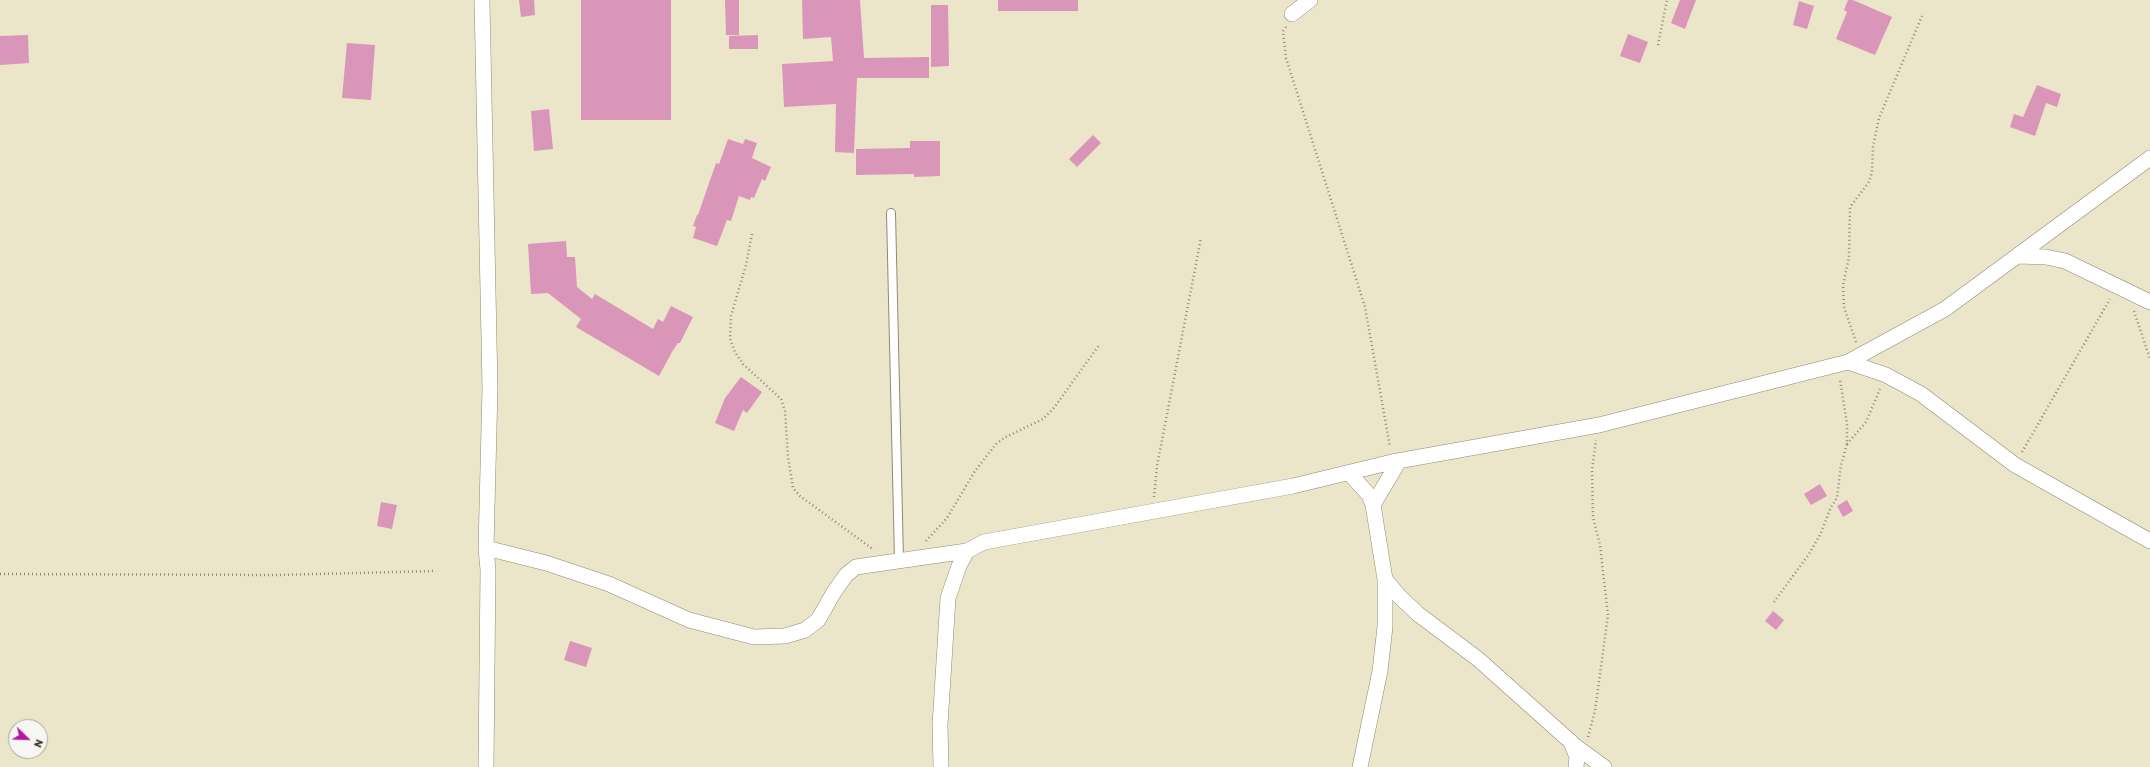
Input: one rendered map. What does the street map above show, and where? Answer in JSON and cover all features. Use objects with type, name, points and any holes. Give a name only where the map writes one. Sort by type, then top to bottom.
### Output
[{"type":"street","points":[[482,0],[490,388],[486,548],[488,570],[486,767]]},
{"type":"street","points":[[1292,14],[1310,0]]},
{"type":"street","points":[[486,548],[546,563],[581,574],[609,584],[689,620],[754,637],[785,636],[805,630],[818,620],[834,592],[846,575],[856,567],[967,550],[984,542],[1293,486],[1350,474],[1396,461],[1599,426],[1843,363],[1863,355],[1945,309],[2019,256],[2150,158]]},
{"type":"street","points":[[2019,256],[2046,257],[2065,262],[2150,302]]},
{"type":"street","points":[[1843,363],[1886,375],[1922,394],[2015,464],[2150,541]]},
{"type":"street","points":[[1373,505],[1396,461]]},
{"type":"street","points":[[1350,474],[1369,495],[1373,505],[1385,579],[1385,627],[1380,671],[1360,767]]},
{"type":"street","points":[[941,767],[940,725],[948,598],[959,566],[967,550]]},
{"type":"street","points":[[1385,579],[1400,597],[1418,614],[1478,659],[1577,747],[1604,767]]},
{"type":"street","points":[[1576,767],[1577,747]]},
{"type":"lane","points":[[891,213],[900,560]]},
{"type":"path","points":[[1658,45],[1667,0]]},
{"type":"path","points":[[1292,14],[1283,31],[1286,58],[1365,307],[1396,461]]},
{"type":"path","points":[[1863,355],[1852,333],[1844,307],[1843,285],[1849,257],[1850,207],[1869,182],[1879,118],[1922,16]]},
{"type":"path","points":[[752,234],[746,265],[731,316],[730,338],[735,352],[743,364],[781,399],[785,412],[788,457],[793,488],[800,496],[900,560],[947,518],[975,471],[996,444],[1004,438],[1043,419],[1053,409],[1100,344]]},
{"type":"path","points":[[1153,511],[1157,466],[1201,238]]},
{"type":"path","points":[[2122,288],[2150,360]]},
{"type":"path","points":[[2015,464],[2122,288]]},
{"type":"path","points":[[1774,602],[1809,554],[1821,533],[1831,507],[1837,498],[1847,444],[1843,363]]},
{"type":"path","points":[[1847,444],[1866,422],[1886,375]]},
{"type":"path","points":[[1577,747],[1595,711],[1608,615],[1600,545],[1593,517],[1592,489],[1594,451],[1599,426]]},
{"type":"path","points":[[0,574],[277,575],[436,571]]},
{"type":"building","points":[[519,0],[534,0],[535,15],[521,17]]},
{"type":"building","points":[[581,0],[671,0],[671,120],[581,120]]},
{"type":"building","points":[[725,0],[739,0],[739,35],[726,35]]},
{"type":"building","points":[[802,0],[860,0],[864,58],[929,57],[929,78],[857,78],[854,153],[835,152],[836,104],[784,107],[782,64],[833,61],[831,37],[803,39]]},
{"type":"building","points":[[998,0],[1078,0],[1078,11],[998,11]]},
{"type":"building","points":[[1680,0],[1696,0],[1685,29],[1671,23]]},
{"type":"building","points":[[1848,0],[1853,0],[1892,17],[1875,55],[1836,39],[1847,12],[1844,10]]},
{"type":"building","points":[[1799,1],[1814,6],[1807,29],[1793,25]]},
{"type":"building","points":[[931,5],[948,5],[949,66],[931,67]]},
{"type":"building","points":[[1628,34],[1648,42],[1640,63],[1620,56]]},
{"type":"building","points":[[28,35],[29,63],[0,65],[0,36]]},
{"type":"building","points":[[758,35],[758,49],[729,49],[729,36]]},
{"type":"building","points":[[347,43],[375,45],[371,100],[342,98]]},
{"type":"building","points":[[2037,85],[2061,94],[2057,107],[2046,103],[2035,136],[2010,127],[2014,114],[2023,117]]},
{"type":"building","points":[[549,109],[553,149],[534,151],[531,111]]},
{"type":"building","points":[[1093,135],[1101,143],[1077,167],[1069,159]]},
{"type":"building","points":[[728,139],[743,144],[745,139],[757,143],[752,158],[771,167],[765,181],[762,179],[754,198],[751,197],[750,200],[739,196],[731,221],[727,220],[717,246],[693,238],[696,227],[693,226],[716,163],[719,164]]},
{"type":"building","points":[[910,141],[940,141],[940,176],[914,177],[914,174],[856,175],[856,149],[910,148]]},
{"type":"building","points":[[566,241],[567,257],[575,257],[577,287],[592,299],[595,294],[653,329],[658,319],[663,322],[671,306],[693,317],[680,343],[678,343],[672,352],[659,376],[576,327],[581,319],[548,293],[531,294],[528,244]]},
{"type":"building","points":[[741,377],[762,392],[747,413],[743,410],[734,431],[715,423],[725,398]]},
{"type":"building","points":[[1820,484],[1827,496],[1811,505],[1804,494]]},
{"type":"building","points":[[1847,500],[1853,511],[1843,517],[1837,506]]},
{"type":"building","points":[[381,502],[397,505],[392,529],[377,526]]},
{"type":"building","points":[[1773,611],[1784,620],[1776,630],[1765,621]]},
{"type":"building","points":[[570,641],[592,648],[586,667],[564,660]]}]
